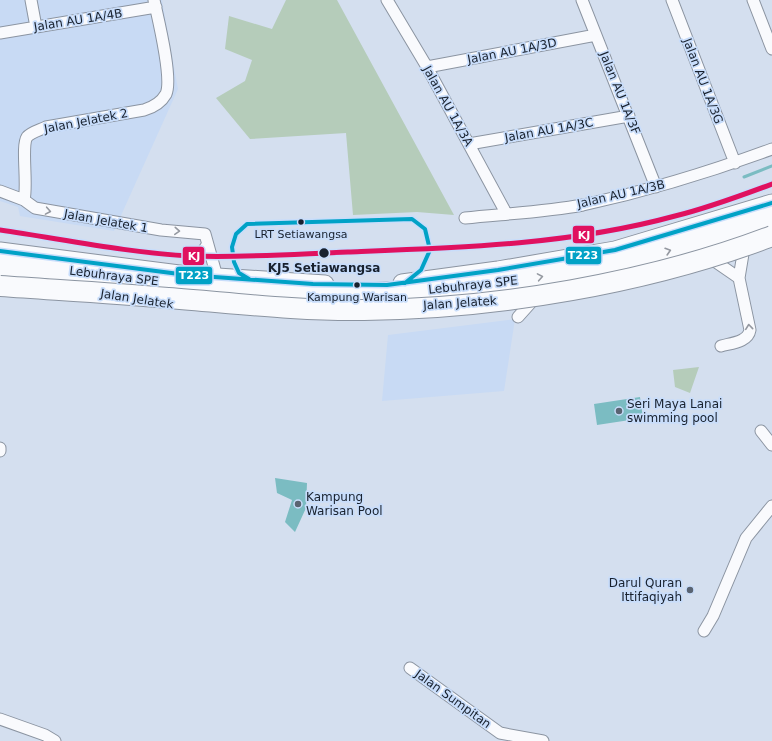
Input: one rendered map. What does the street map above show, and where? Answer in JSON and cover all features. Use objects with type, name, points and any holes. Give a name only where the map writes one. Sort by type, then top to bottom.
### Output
[{"type":"highway","name":"Lebuhraya SPE","points":[[0,262],[166,283],[264,292],[364,295],[452,289],[524,280],[603,266],[654,255],[772,219]]},
{"type":"highway","name":"Lebuhraya SPE","points":[[167,298],[310,310],[365,310],[449,306],[530,296],[629,278],[716,255],[772,236]]},
{"type":"highway","points":[[0,274],[91,285],[167,298]]},
{"type":"highway","points":[[0,286],[167,298]]},
{"type":"main road","name":"Jalan Jelatek","points":[[0,250],[187,275],[313,284],[387,285],[498,270],[615,250],[772,203]]},
{"type":"main road","name":"Jalan Jelatek","points":[[0,274],[124,299],[205,309],[319,311],[472,303],[507,299],[591,285],[710,258],[744,248],[772,236]]},
{"type":"street","points":[[31,0],[36,27]]},
{"type":"street","name":"Jalan AU 1A/3A","points":[[387,0],[428,68],[506,213]]},
{"type":"street","name":"Jalan AU 1A/3F","points":[[582,0],[656,187]]},
{"type":"street","name":"Jalan AU 1A/3G","points":[[672,0],[735,163]]},
{"type":"street","points":[[753,0],[772,49]]},
{"type":"street","name":"Jalan AU 1A/4B","points":[[0,33],[155,4]]},
{"type":"street","name":"Jalan Jelatek 2","points":[[24,200],[26,183],[24,146],[26,138],[32,133],[46,127],[144,110],[153,107],[161,101],[166,93],[167,83],[165,56],[155,4]]},
{"type":"street","name":"Jalan AU 1A/3D","points":[[428,68],[596,36]]},
{"type":"street","name":"Jalan AU 1A/3C","points":[[469,144],[629,116]]},
{"type":"street","name":"Jalan AU 1A/3B","points":[[465,218],[581,205],[656,187],[735,163],[772,149]]},
{"type":"street","name":"Jalan Jelatek 1","points":[[0,191],[24,200],[35,208],[161,230],[205,234],[208,239],[207,245],[217,277]]},
{"type":"street","points":[[187,275],[207,245]]},
{"type":"street","points":[[722,346],[746,338],[749,335],[750,330],[740,281],[744,248]]},
{"type":"street","points":[[710,258],[740,281]]},
{"type":"street","points":[[761,431],[772,445]]},
{"type":"street","points":[[704,631],[713,616],[746,538],[772,506]]},
{"type":"street","name":"Jalan Sumpitan","points":[[410,668],[500,733],[543,741]]},
{"type":"street","points":[[0,719],[45,735],[55,741]]},
{"type":"shaded area","points":[[0,0],[162,0],[178,89],[114,231],[20,216],[18,207],[0,201]]},
{"type":"shaded area","points":[[286,0],[337,0],[454,215],[417,212],[353,215],[346,133],[250,139],[216,98],[245,81],[252,60],[225,49],[229,16],[272,29]]},
{"type":"shaded area","points":[[515,319],[504,391],[382,401],[388,335]]},
{"type":"shaded area","points":[[699,367],[690,393],[675,387],[673,370]]},
{"type":"shaded area","name":"Seri Maya Lanai swimming pool","points":[[640,397],[643,418],[597,425],[594,404]]},
{"type":"shaded area","name":"Kampung Warisan Pool","points":[[275,478],[307,483],[306,508],[295,532],[285,522],[292,500],[277,493]]},
{"type":"waterway","points":[[744,177],[772,166]]},
{"type":"transit line","name":"KJ","points":[[0,230],[120,249],[191,256],[270,256],[430,249],[554,239],[635,226],[700,209],[772,184]]},
{"type":"transit line","name":"T223","points":[[0,251],[187,275],[313,284],[387,285],[498,270],[615,250],[772,203]]},
{"type":"transit line","name":"T223","points":[[249,279],[239,273],[234,262],[232,247],[236,234],[247,224],[412,219],[425,229],[430,250],[421,270],[405,283]]},
{"type":"place","name":"LRT Setiawangsa","points":[[301,222]]},
{"type":"place","name":"KJ5 Setiawangsa","points":[[324,253]]},
{"type":"place","name":"Kampung Warisan","points":[[357,285]]},
{"type":"place","name":"Seri Maya Lanai swimming pool","points":[[619,411]]},
{"type":"place","name":"Kampung Warisan Pool","points":[[298,504]]},
{"type":"place","name":"Darul Quran Ittifaqiyah","points":[[690,590]]}]
